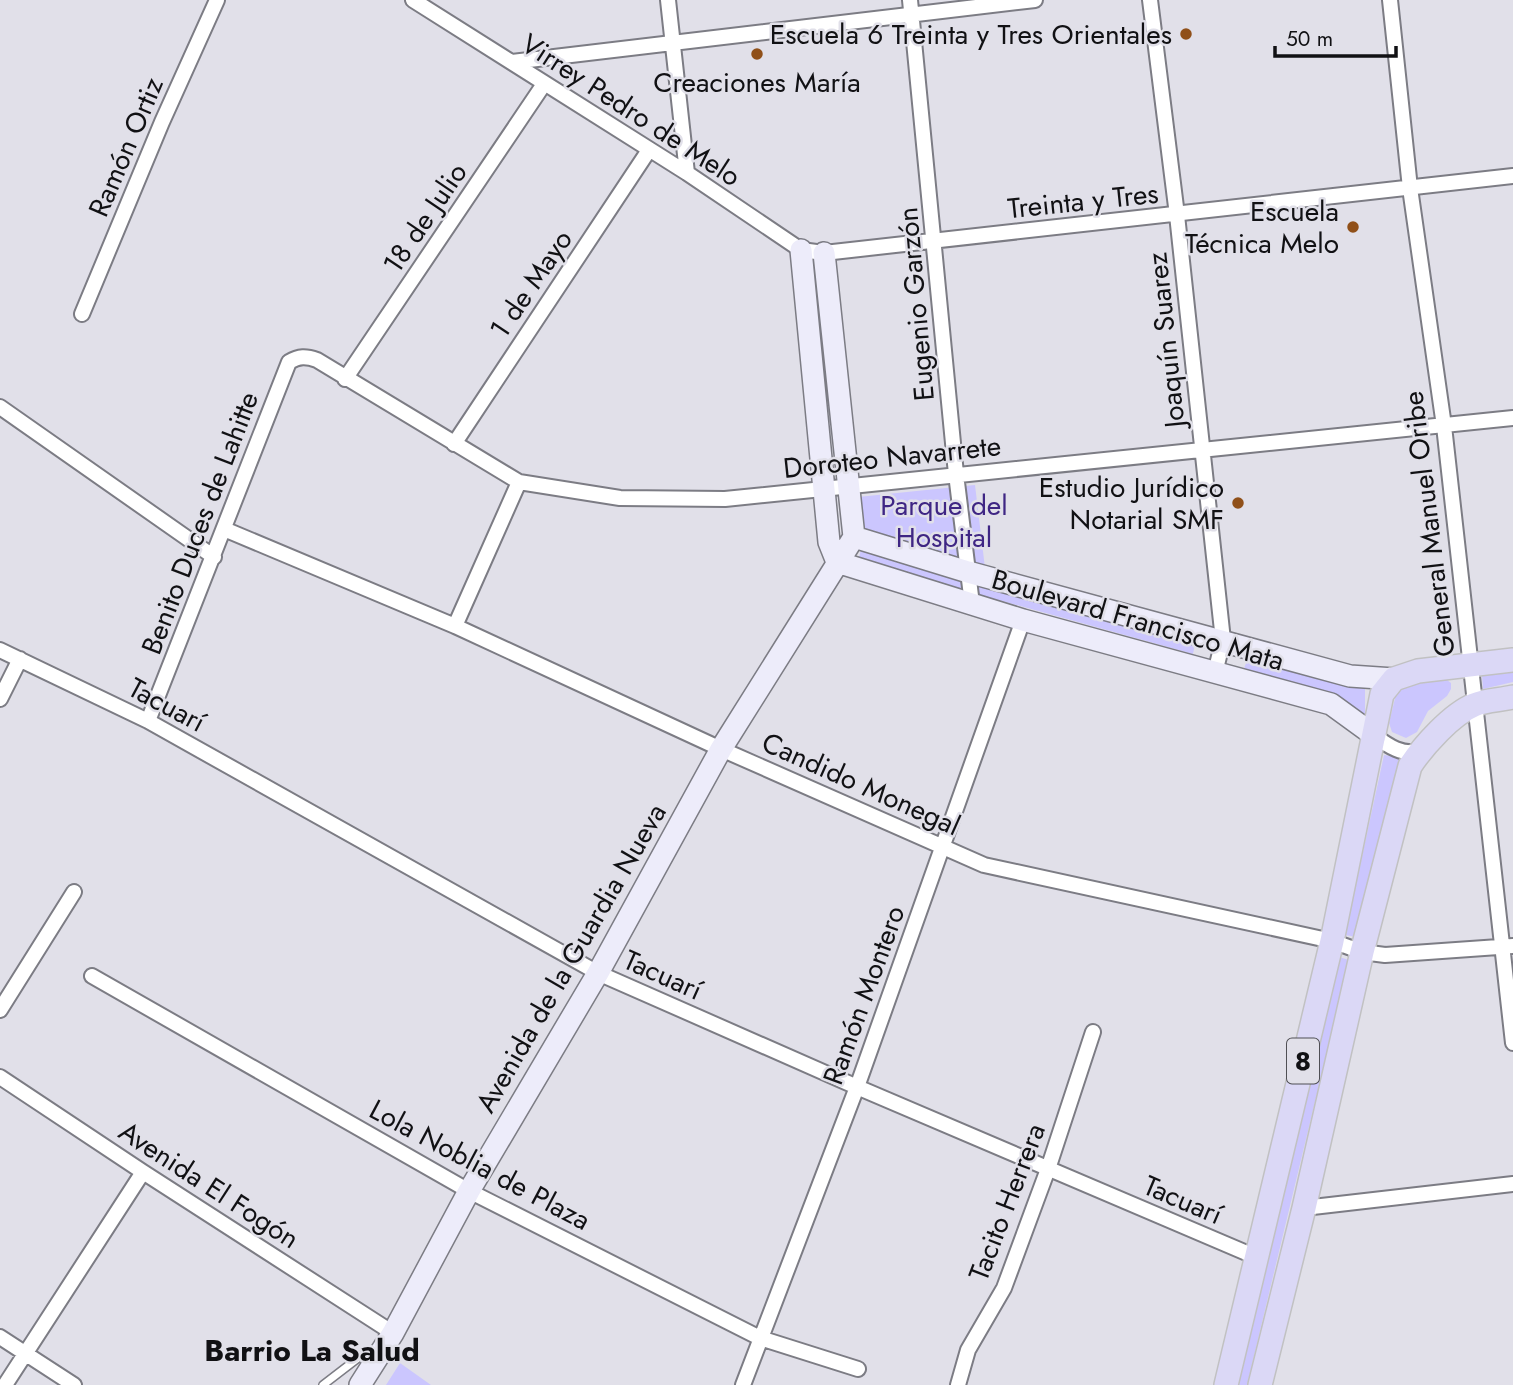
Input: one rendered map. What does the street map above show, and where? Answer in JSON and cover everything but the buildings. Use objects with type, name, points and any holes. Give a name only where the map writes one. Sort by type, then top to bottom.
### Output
[{"type":"main road","name":"Boulevard Francisco Mata","points":[[1394,679],[1418,671],[1513,660]]},
{"type":"main road","name":"8","points":[[1226,1385],[1332,941],[1382,694],[1394,679]]},
{"type":"main road","name":"8","points":[[1260,1385],[1304,1208],[1362,951],[1410,766],[1420,751],[1447,724],[1475,704],[1513,697]]},
{"type":"street","name":"Ramón Ortiz","points":[[82,314],[162,122],[217,0]]},
{"type":"street","points":[[668,0],[687,173]]},
{"type":"street","points":[[512,62],[673,44],[910,7],[1035,0]]},
{"type":"street","name":"Joaquín Suarez","points":[[1150,0],[1177,215],[1223,640],[1216,673]]},
{"type":"street","name":"General Manuel Oribe","points":[[1390,0],[1410,188],[1444,426],[1470,665],[1508,946],[1513,1043]]},
{"type":"street","name":"Virrey Pedro de Melo","points":[[420,2],[544,84],[687,173],[801,250],[824,253]]},
{"type":"street","name":"Eugenio Garzón","points":[[910,7],[956,474],[972,604]]},
{"type":"street","name":"18 de Julio","points":[[345,379],[544,84]]},
{"type":"street","name":"1 de Mayo","points":[[454,444],[649,150]]},
{"type":"street","name":"Treinta y Tres","points":[[824,253],[1513,176]]},
{"type":"street","points":[[801,250],[830,542],[837,562]]},
{"type":"street","points":[[824,253],[854,537]]},
{"type":"street","name":"Benito Duces de Lahitte","points":[[148,721],[289,362],[297,357],[309,357]]},
{"type":"street","name":"Doroteo Navarrete","points":[[309,357],[519,482],[620,499],[724,499],[1513,418]]},
{"type":"street","points":[[0,407],[214,556]]},
{"type":"street","points":[[455,626],[519,482]]},
{"type":"street","name":"Candido Monegal","points":[[224,529],[455,626],[721,749],[984,865],[1332,941],[1362,951],[1401,955],[1508,946]]},
{"type":"street","name":"Boulevard Francisco Mata","points":[[854,537],[968,572],[1350,676],[1394,679]]},
{"type":"street","name":"Avenida de la Guardia Nueva","points":[[360,1385],[393,1333],[469,1191],[598,973],[721,749],[854,537]]},
{"type":"street","name":"Boulevard Francisco Mata","points":[[837,562],[1023,620],[1331,704],[1397,750],[1413,753],[1420,751]]},
{"type":"street","name":"Ramón Montero","points":[[743,1385],[857,1087],[1023,620]]},
{"type":"street","name":"Tacuarí","points":[[0,650],[148,721],[598,973],[1256,1257]]},
{"type":"street","points":[[0,699],[20,659]]},
{"type":"street","points":[[0,1010],[74,892]]},
{"type":"street","name":"Lola Noblia de Plaza","points":[[92,976],[469,1191],[760,1338],[858,1369]]},
{"type":"street","name":"Tacito Herrera","points":[[958,1385],[968,1350],[1004,1288],[1094,1032]]},
{"type":"street","name":"Avenida El Fogón","points":[[0,1077],[393,1333]]},
{"type":"street","points":[[5,1385],[143,1172]]},
{"type":"street","points":[[1304,1208],[1513,1184]]},
{"type":"street","points":[[0,1337],[74,1385]]},
{"type":"lane","points":[[323,1385],[362,1355],[380,1354]]},
{"type":"green space","name":"Parque del Hospital","points":[[975,485],[985,568],[862,531],[858,497]]},
{"type":"green space","points":[[861,550],[1195,644],[1193,654],[858,561]]},
{"type":"green space","points":[[1248,658],[1365,684],[1365,722],[1243,671]]},
{"type":"green space","points":[[1513,671],[1513,682],[1483,689],[1482,675]]},
{"type":"green space","points":[[1447,680],[1451,683],[1451,689],[1447,696],[1428,711],[1417,732],[1406,738],[1392,732],[1389,723],[1397,690],[1409,682]]},
{"type":"green space","points":[[1384,755],[1403,758],[1388,802],[1356,937],[1345,935]]},
{"type":"green space","points":[[1339,957],[1349,960],[1247,1385],[1236,1385]]},
{"type":"green space","points":[[400,1363],[431,1385],[386,1385]]},
{"type":"place","name":"Escuela 6 Treinta y Tres Orientales","points":[[1186,34]]},
{"type":"place","name":"Creaciones María","points":[[757,54]]},
{"type":"place","name":"Escuela Técnica Melo","points":[[1353,227]]},
{"type":"place","name":"Estudio Jurídico Notarial SMF","points":[[1238,503]]},
{"type":"district","name":"Barrio La Salud","points":[[312,1350]]}]
